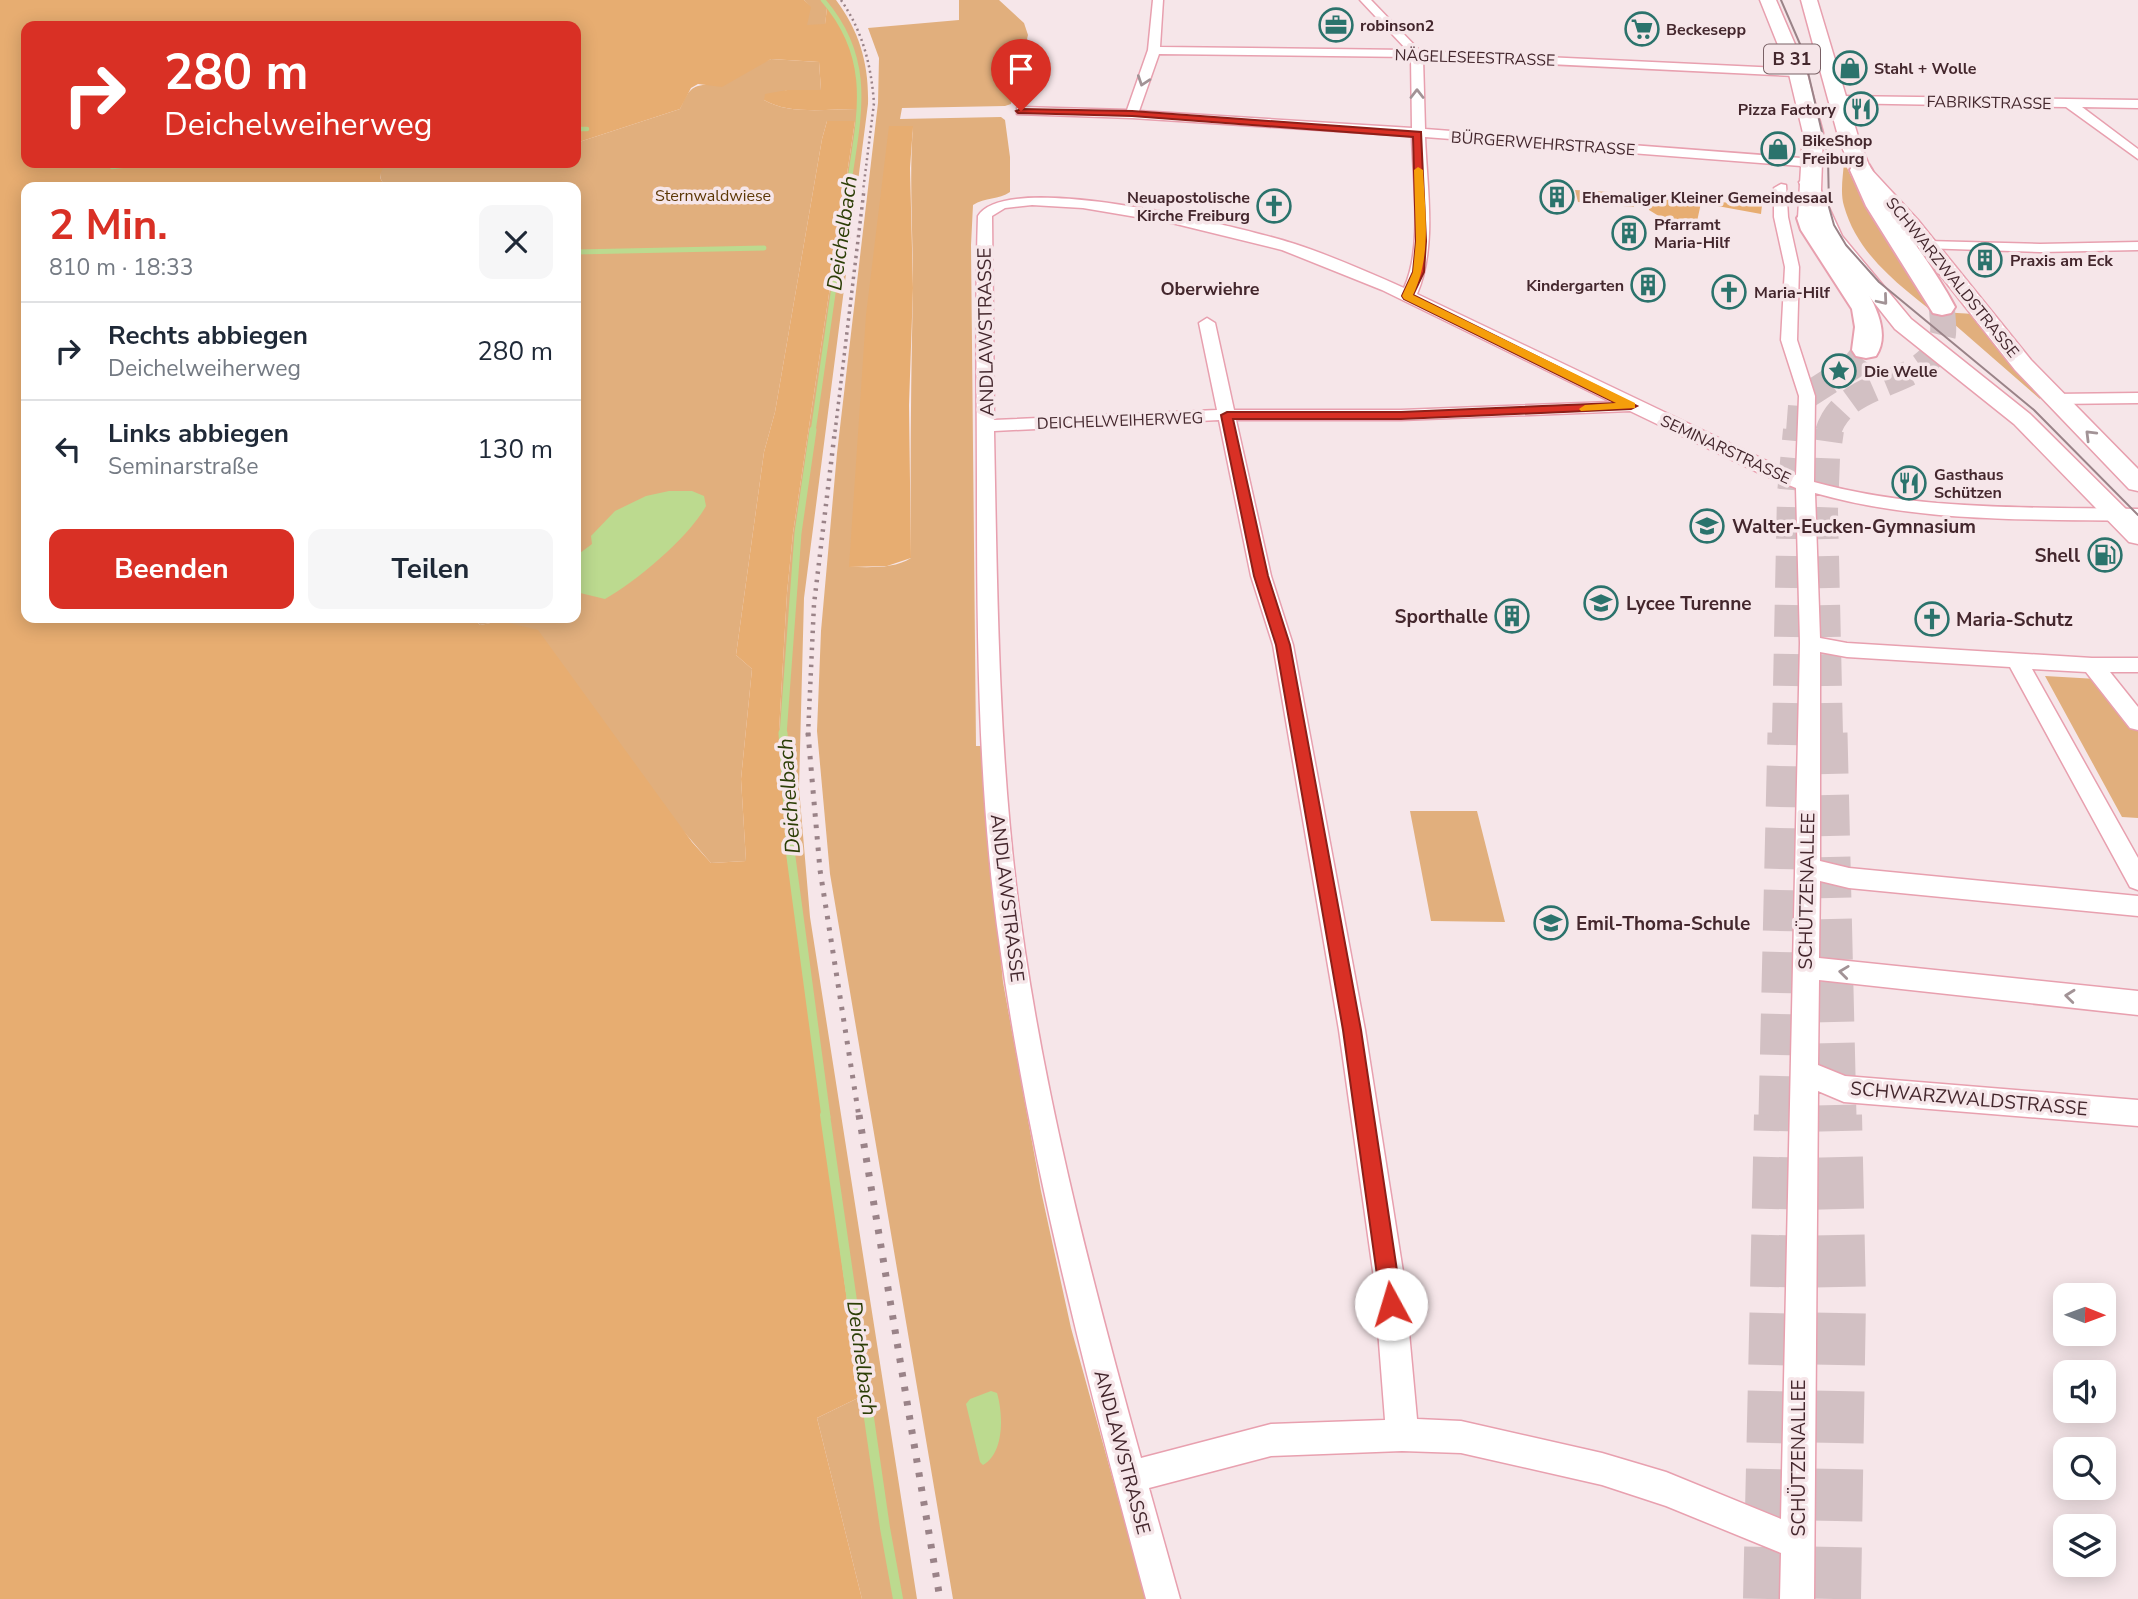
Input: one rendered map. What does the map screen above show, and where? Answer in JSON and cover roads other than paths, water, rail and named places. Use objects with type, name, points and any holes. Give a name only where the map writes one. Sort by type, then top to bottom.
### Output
[{"type":"highway","name":"B 31","points":[[1861,170],[1868,189],[1920,266],[1942,307]]},
{"type":"highway","name":"B 31","points":[[1809,218],[1812,230],[1865,309],[1868,327],[1866,350]]},
{"type":"main road","name":"B 31","points":[[1768,0],[1796,72],[1813,134],[1809,218]]},
{"type":"main road","name":"SCHWARZWALDSTRASSE","points":[[1809,0],[1850,143],[1861,170],[1902,209],[1985,321],[2054,399],[2138,483]]},
{"type":"main road","points":[[1811,172],[1833,238],[1903,324],[2022,419],[2127,515],[2138,536]]},
{"type":"street","points":[[1132,114],[1154,50],[1158,0]]},
{"type":"street","points":[[1364,0],[1417,54],[1421,241],[1419,272],[1408,296]]},
{"type":"street","name":"NÄGELESEESTRASSE","points":[[1154,50],[1417,54],[1796,72]]},
{"type":"street","name":"FABRIKSTRASSE","points":[[1839,100],[2138,104]]},
{"type":"street","points":[[2069,103],[2138,155]]},
{"type":"street","name":"BÜRGERWEHRSTRASSE","points":[[1021,111],[1132,114],[1417,134],[1811,172]]},
{"type":"street","name":"SCHÜTZENALLEE","points":[[1781,188],[1781,217],[1792,267],[1789,340],[1807,396],[1810,643],[1797,1599]]},
{"type":"street","name":"SEMINARSTRASSE","points":[[1016,202],[1084,204],[1175,218],[1246,234],[1343,266],[1631,406],[1806,485],[1886,505],[1957,513],[2127,515]]},
{"type":"street","name":"ANDLAWSTRASSE","points":[[1016,202],[995,207],[985,216],[982,308],[992,769],[1012,946],[1035,1080],[1065,1228],[1163,1599]]},
{"type":"street","points":[[1927,245],[2040,248],[2138,246]]},
{"type":"street","points":[[1208,323],[1261,576],[1283,645],[1352,1030],[1390,1278],[1402,1435]]},
{"type":"street","points":[[2054,399],[2138,398]]},
{"type":"street","name":"DEICHELWEIHERWEG","points":[[986,425],[1227,415],[1388,416],[1631,406]]},
{"type":"street","points":[[1810,643],[1847,650],[2092,665],[2138,665]]},
{"type":"street","points":[[2016,659],[2138,880]]},
{"type":"street","points":[[2092,665],[2138,722]]},
{"type":"street","points":[[1808,868],[1849,878],[2138,906]]},
{"type":"street","points":[[1804,967],[2138,1003]]},
{"type":"street","name":"SCHWARZWALDSTRASSE","points":[[1803,1071],[1844,1089],[2138,1113]]},
{"type":"street","points":[[1129,1477],[1271,1440],[1402,1435],[1461,1437],[1602,1469],[1666,1489],[1798,1543]]},
{"type":"waterway","name":"Deichelbach","points":[[823,0],[840,23],[851,45],[857,68],[858,115],[848,191]]},
{"type":"waterway","points":[[581,129],[587,129]]},
{"type":"waterway","name":"Deichelbach","points":[[813,432],[848,190]]},
{"type":"waterway","points":[[581,252],[764,248]]},
{"type":"waterway","name":"Deichelbach","points":[[783,734],[798,533],[813,430]]},
{"type":"waterway","name":"Deichelbach","points":[[783,734],[791,857],[826,1117]]},
{"type":"waterway","name":"Deichelbach","points":[[825,1115],[885,1528],[898,1599]]},
{"type":"tunnel","points":[[1828,432],[1838,413],[1852,400],[1906,375],[1922,365],[1935,352],[1943,334],[1942,307]]},
{"type":"tunnel","points":[[1799,432],[1801,406],[1808,395],[1855,365],[1866,350]]},
{"type":"tunnel","points":[[1788,735],[1793,494],[1799,430]]},
{"type":"tunnel","points":[[1827,735],[1822,511],[1828,430]]},
{"type":"tunnel","points":[[1779,1117],[1788,733]]},
{"type":"tunnel","points":[[1827,733],[1836,1117]]},
{"type":"tunnel","points":[[1769,1599],[1780,1115]]},
{"type":"tunnel","points":[[1835,1599],[1840,1299],[1836,1115]]},
{"type":"tram line","points":[[1781,0],[1803,51],[1828,158],[1829,207],[1834,225],[1846,245],[1879,282],[2034,410],[2138,515]]},
{"type":"railway","points":[[841,0],[860,37],[873,89],[874,103],[863,191]]},
{"type":"railway","points":[[835,432],[864,190]]},
{"type":"railway","points":[[808,734],[814,604],[835,430]]},
{"type":"railway","points":[[808,734],[820,870],[859,1117]]},
{"type":"railway","points":[[859,1115],[940,1599]]},
{"type":"place","name":"robinson2","points":[[1336,25]]},
{"type":"place","name":"Beckesepp","points":[[1642,29]]},
{"type":"place","name":"Stahl + Wolle","points":[[1850,68]]},
{"type":"place","name":"Pizza Factory","points":[[1861,109]]},
{"type":"place","name":"BikeShop Freiburg","points":[[1778,149]]},
{"type":"place","name":"Ehemaliger Kleiner Gemeindesaal","points":[[1557,197]]},
{"type":"place","name":"Neuapostolische Kirche Freiburg","points":[[1274,206]]},
{"type":"place","name":"Pfarramt Maria-Hilf","points":[[1629,233]]},
{"type":"place","name":"Praxis am Eck","points":[[1985,260]]},
{"type":"place","name":"Kindergarten","points":[[1648,285]]},
{"type":"place","name":"Maria-Hilf","points":[[1729,292]]},
{"type":"place","name":"Die Welle","points":[[1839,371]]},
{"type":"place","name":"Gasthaus Schützen","points":[[1909,483]]},
{"type":"place","name":"Walter-Eucken-Gymnasium","points":[[1707,526]]},
{"type":"place","name":"Shell","points":[[2105,555]]},
{"type":"place","name":"Lycee Turenne","points":[[1601,603]]},
{"type":"place","name":"Sporthalle","points":[[1512,616]]},
{"type":"place","name":"Maria-Schutz","points":[[1932,619]]},
{"type":"place","name":"Emil-Thoma-Schule","points":[[1551,923]]},
{"type":"district","name":"Oberwiehre","points":[[1210,289]]},
{"type":"park label","name":"Sternwaldwiese","points":[[713,195]]}]
